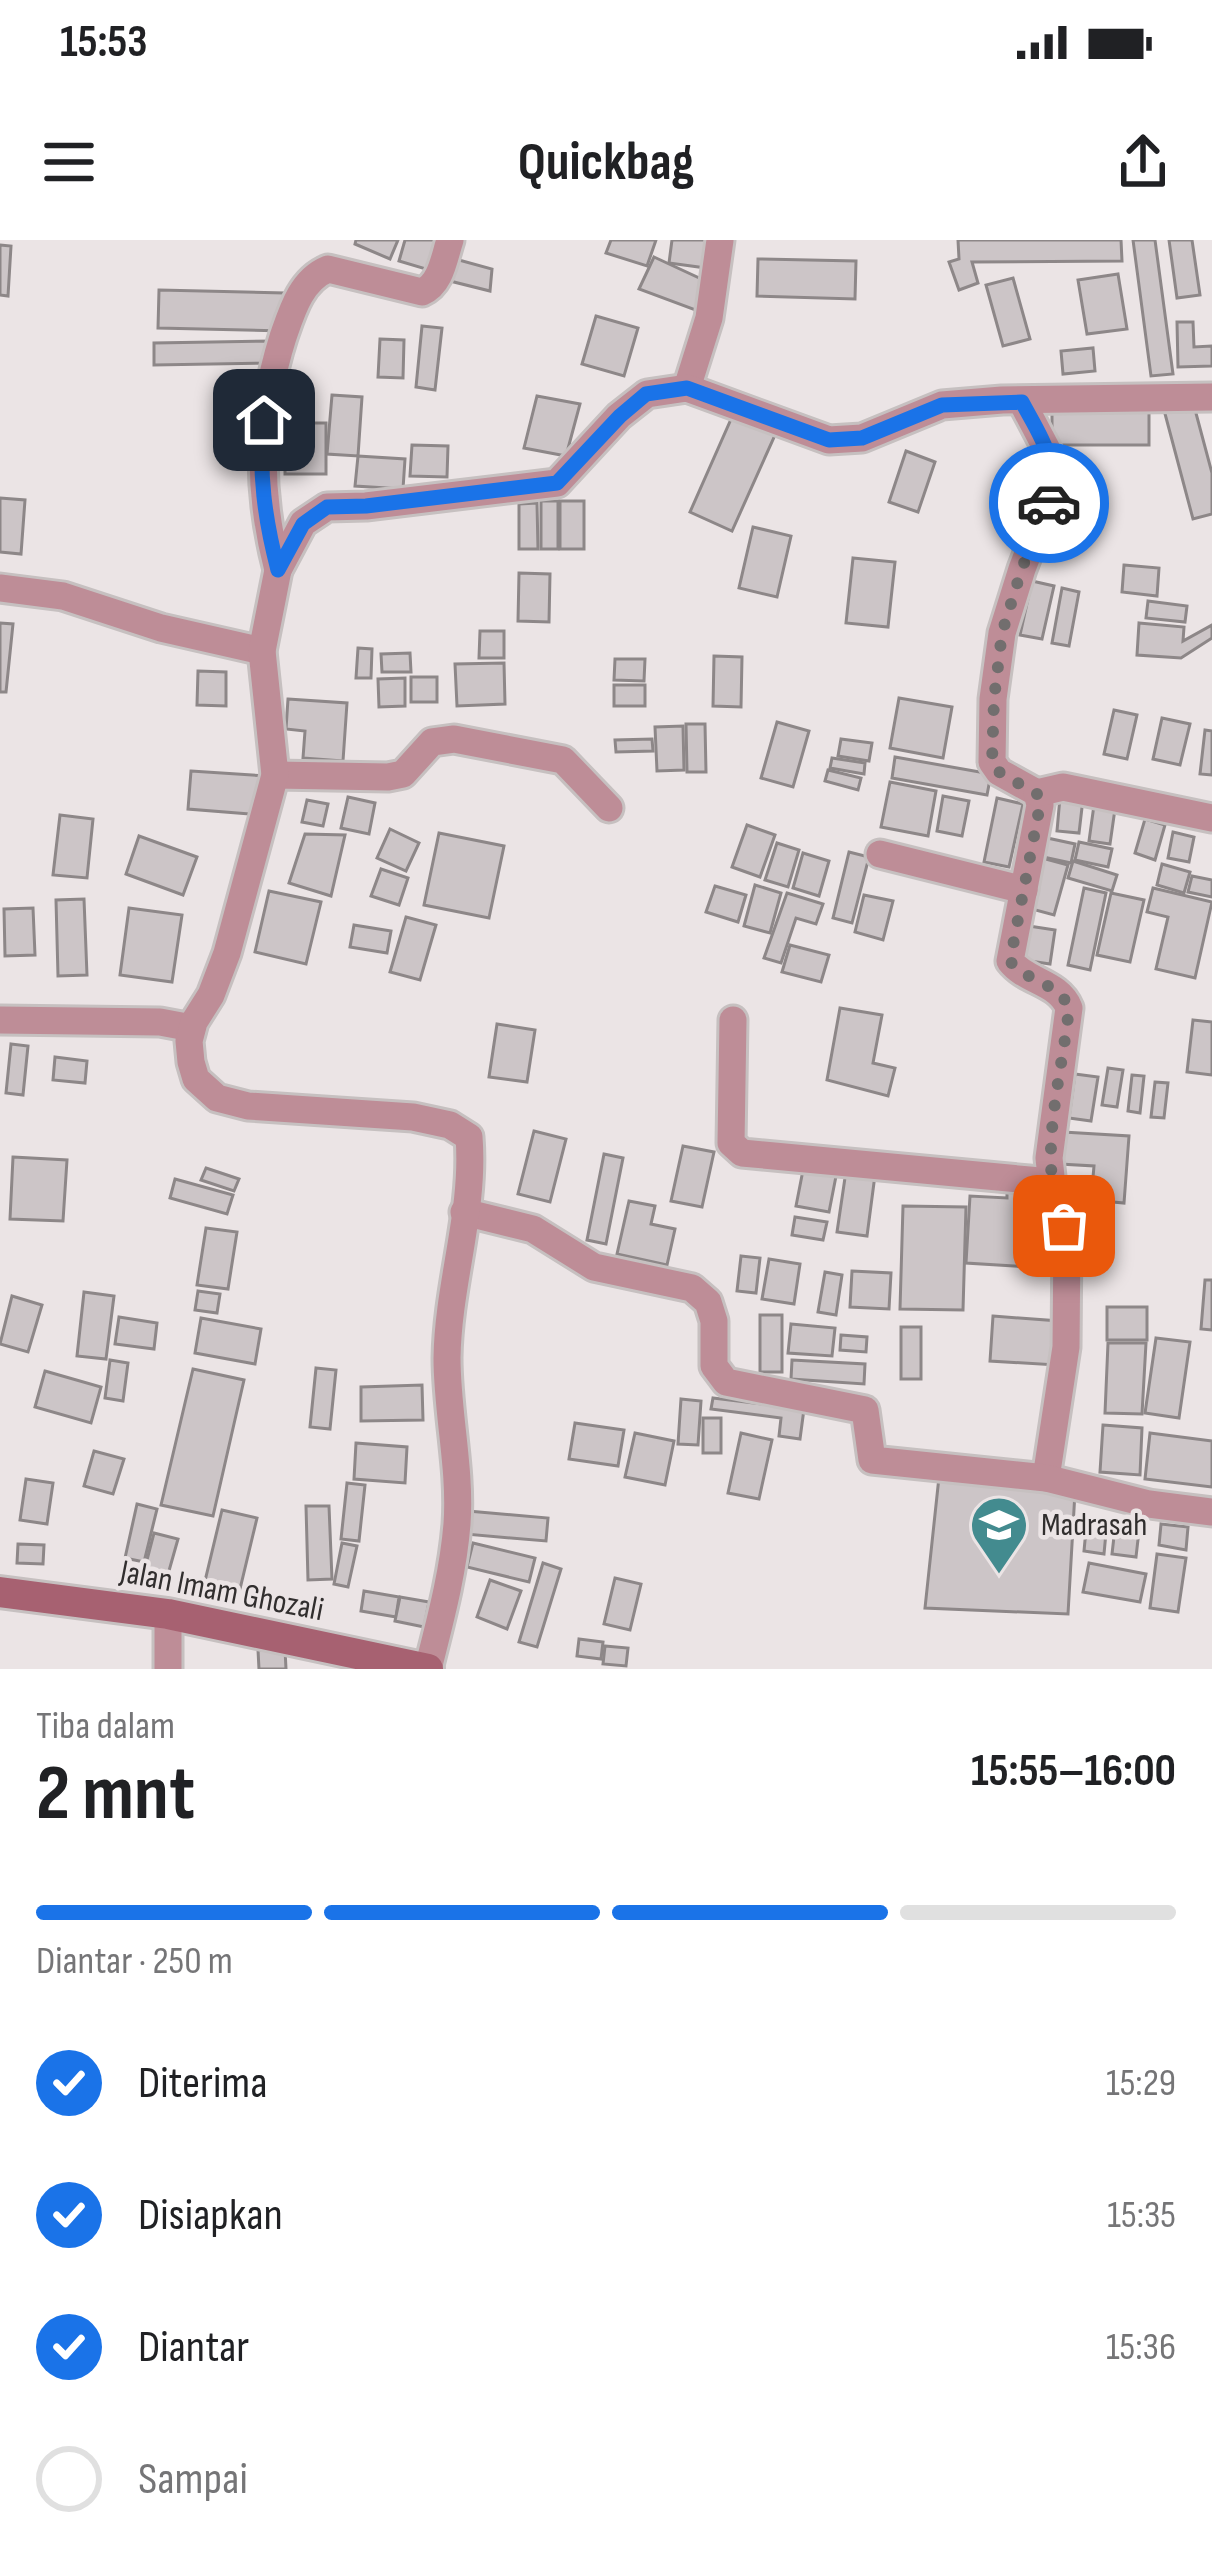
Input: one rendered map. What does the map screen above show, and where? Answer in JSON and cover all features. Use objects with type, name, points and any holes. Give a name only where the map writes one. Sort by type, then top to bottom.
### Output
[{"type":"street","points":[[278,570],[264,508],[260,454],[268,386],[290,316],[307,283],[328,269],[422,292],[438,277],[450,240]]},
{"type":"street","points":[[687,388],[709,318],[720,240]]},
{"type":"street","points":[[428,1669],[450,1585],[458,1520],[447,1357],[452,1285],[471,1163],[469,1137],[450,1125],[413,1117],[288,1111],[217,1098],[196,1079],[189,1041],[227,953],[275,776],[262,651],[278,570],[303,524],[327,507],[557,483],[646,394],[687,388],[829,440],[862,438],[942,405],[1212,398]]},
{"type":"street","points":[[1022,402],[1052,459],[1056,480],[1002,633],[992,762],[999,772],[1037,794],[1040,805],[1010,961],[1017,971],[1060,992],[1069,1008],[1049,1158],[1054,1205],[1067,1238],[1066,1347],[1046,1478]]},
{"type":"street","points":[[0,588],[63,596],[178,633],[262,651]]},
{"type":"street","points":[[275,776],[403,774],[432,742],[454,739],[563,760],[609,808]]},
{"type":"street","points":[[1037,794],[1051,788],[1075,789],[1212,818]]},
{"type":"street","points":[[880,854],[1024,890]]},
{"type":"street","points":[[733,1020],[731,1143],[742,1154],[1051,1182]]},
{"type":"street","points":[[0,1021],[132,1021],[193,1028]]},
{"type":"street","points":[[464,1212],[533,1229],[594,1267],[692,1288],[708,1302],[714,1321],[714,1366],[726,1382],[866,1410],[872,1460],[1046,1478],[1149,1504],[1212,1512]]},
{"type":"street","name":"Jalan Imam Ghozali","points":[[0,1592],[168,1615],[428,1669]]},
{"type":"street","points":[[168,1615],[168,1669]]},
{"type":"building","points":[[356,240],[398,240],[390,259],[355,244]]},
{"type":"building","points":[[405,240],[438,240],[429,270],[399,261]]},
{"type":"building","points":[[611,240],[656,240],[647,266],[606,253]]},
{"type":"building","points":[[672,240],[710,240],[706,268],[669,263]]},
{"type":"building","points":[[958,240],[1121,240],[1122,261],[972,262],[978,283],[959,290],[949,262],[959,259]]},
{"type":"building","points":[[1133,240],[1155,240],[1173,374],[1151,376]]},
{"type":"building","points":[[1169,240],[1192,240],[1200,295],[1177,298]]},
{"type":"building","points":[[0,245],[11,246],[8,296],[0,295]]},
{"type":"building","points":[[448,257],[492,269],[490,291],[446,280]]},
{"type":"building","points":[[654,257],[712,284],[698,311],[639,289]]},
{"type":"building","points":[[758,259],[856,261],[855,299],[757,296]]},
{"type":"building","points":[[1118,274],[1127,329],[1087,334],[1078,280]]},
{"type":"building","points":[[1013,278],[1030,339],[1003,346],[986,285]]},
{"type":"building","points":[[159,290],[284,293],[283,331],[158,328]]},
{"type":"building","points":[[596,316],[638,328],[624,376],[582,364]]},
{"type":"building","points":[[1177,322],[1193,322],[1194,347],[1212,346],[1212,366],[1178,367]]},
{"type":"building","points":[[422,326],[442,328],[435,390],[416,387]]},
{"type":"building","points":[[380,339],[404,340],[403,378],[378,377]]},
{"type":"building","points":[[272,341],[273,363],[154,365],[154,343]]},
{"type":"building","points":[[1093,348],[1095,371],[1063,374],[1061,351]]},
{"type":"building","points":[[332,395],[362,397],[358,456],[327,454]]},
{"type":"building","points":[[537,396],[580,404],[566,456],[524,448]]},
{"type":"building","points":[[1193,402],[1212,473],[1212,514],[1193,519],[1164,410]]},
{"type":"building","points":[[1052,411],[1149,411],[1149,445],[1052,445]]},
{"type":"building","points":[[732,417],[775,435],[732,531],[690,512]]},
{"type":"building","points":[[285,423],[326,423],[326,474],[285,474]]},
{"type":"building","points":[[412,445],[448,446],[447,477],[410,476]]},
{"type":"building","points":[[906,451],[935,462],[918,512],[889,502]]},
{"type":"building","points":[[358,456],[405,459],[403,489],[355,486]]},
{"type":"building","points":[[0,498],[25,500],[21,554],[0,552]]},
{"type":"building","points":[[541,501],[558,501],[558,549],[541,549]]},
{"type":"building","points":[[560,501],[584,501],[584,549],[560,549]]},
{"type":"building","points":[[537,503],[538,549],[519,549],[519,504]]},
{"type":"building","points":[[753,527],[791,536],[777,597],[739,588]]},
{"type":"building","points":[[853,558],[895,562],[888,627],[846,623]]},
{"type":"building","points":[[1124,565],[1159,568],[1157,596],[1122,592]]},
{"type":"building","points":[[519,573],[550,574],[549,622],[518,621]]},
{"type":"building","points":[[1032,581],[1054,586],[1042,639],[1020,635]]},
{"type":"building","points":[[1062,588],[1079,592],[1069,646],[1052,643]]},
{"type":"building","points":[[1148,601],[1187,606],[1185,622],[1146,618]]},
{"type":"building","points":[[0,623],[13,624],[6,692],[0,692]]},
{"type":"building","points":[[1139,623],[1184,627],[1183,641],[1212,625],[1212,638],[1181,658],[1137,655]]},
{"type":"building","points":[[480,631],[504,631],[504,658],[479,658]]},
{"type":"building","points":[[358,648],[372,649],[371,678],[356,678]]},
{"type":"building","points":[[410,653],[411,672],[382,672],[381,654]]},
{"type":"building","points":[[714,656],[742,657],[741,707],[713,706]]},
{"type":"building","points":[[615,659],[645,659],[644,681],[614,680]]},
{"type":"building","points":[[504,663],[505,704],[457,706],[455,664]]},
{"type":"building","points":[[198,671],[226,672],[226,706],[197,705]]},
{"type":"building","points":[[411,677],[437,677],[437,702],[411,702]]},
{"type":"building","points":[[405,678],[405,706],[379,707],[378,679]]},
{"type":"building","points":[[614,685],[645,685],[645,706],[614,706]]},
{"type":"building","points":[[899,698],[952,707],[943,758],[890,748]]},
{"type":"building","points":[[288,699],[347,703],[343,761],[303,758],[305,731],[286,729]]},
{"type":"building","points":[[1114,710],[1137,715],[1127,759],[1104,754]]},
{"type":"building","points":[[1162,718],[1190,724],[1180,765],[1153,759]]},
{"type":"building","points":[[777,722],[809,731],[793,787],[761,778]]},
{"type":"building","points":[[686,724],[705,724],[706,772],[687,772]]},
{"type":"building","points":[[683,726],[684,770],[657,771],[655,727]]},
{"type":"building","points":[[1205,730],[1212,731],[1212,775],[1200,774]]},
{"type":"building","points":[[652,739],[653,751],[616,752],[615,740]]},
{"type":"building","points":[[841,739],[872,743],[869,761],[838,756]]},
{"type":"building","points":[[895,757],[991,774],[987,795],[892,778]]},
{"type":"building","points":[[832,758],[865,763],[864,774],[830,768]]},
{"type":"building","points":[[828,770],[861,778],[858,790],[825,781]]},
{"type":"building","points":[[191,771],[266,776],[263,815],[188,809]]},
{"type":"building","points":[[890,782],[936,791],[928,836],[881,827]]},
{"type":"building","points":[[943,796],[969,801],[962,836],[937,831]]},
{"type":"building","points":[[348,797],[375,803],[369,834],[341,828]]},
{"type":"building","points":[[1060,797],[1083,799],[1079,833],[1057,831]]},
{"type":"building","points":[[997,798],[1023,804],[1009,867],[984,862]]},
{"type":"building","points":[[307,800],[328,804],[323,826],[302,822]]},
{"type":"building","points":[[1094,805],[1115,809],[1110,844],[1089,841]]},
{"type":"building","points":[[60,815],[93,819],[87,878],[53,875]]},
{"type":"building","points":[[1145,819],[1165,825],[1155,860],[1135,853]]},
{"type":"building","points":[[747,825],[775,835],[760,877],[732,867]]},
{"type":"building","points":[[390,829],[419,843],[406,871],[377,858]]},
{"type":"building","points":[[1173,832],[1194,837],[1189,862],[1168,858]]},
{"type":"building","points":[[439,833],[504,846],[489,918],[424,905]]},
{"type":"building","points":[[305,834],[345,835],[331,896],[289,883]]},
{"type":"building","points":[[139,836],[197,857],[183,895],[126,874]]},
{"type":"building","points":[[1038,836],[1075,844],[1071,863],[1034,855]]},
{"type":"building","points":[[1079,842],[1112,849],[1108,867],[1075,860]]},
{"type":"building","points":[[777,843],[799,850],[788,887],[765,880]]},
{"type":"building","points":[[849,852],[869,857],[852,923],[833,918]]},
{"type":"building","points":[[803,853],[829,861],[819,896],[793,888]]},
{"type":"building","points":[[1042,858],[1068,865],[1054,915],[1028,908]]},
{"type":"building","points":[[1073,861],[1117,875],[1112,891],[1068,878]]},
{"type":"building","points":[[1162,864],[1190,872],[1184,893],[1157,885]]},
{"type":"building","points":[[381,869],[408,878],[399,905],[371,896]]},
{"type":"building","points":[[1192,876],[1212,880],[1212,897],[1188,892]]},
{"type":"building","points":[[755,885],[781,893],[770,933],[744,926]]},
{"type":"building","points":[[715,886],[746,895],[738,922],[706,912]]},
{"type":"building","points":[[1084,888],[1106,893],[1090,970],[1068,965]]},
{"type":"building","points":[[1153,888],[1212,902],[1195,978],[1156,969],[1168,917],[1147,912]]},
{"type":"building","points":[[269,891],[321,902],[306,964],[255,952]]},
{"type":"building","points":[[787,893],[823,904],[816,924],[796,918],[781,963],[764,958]]},
{"type":"building","points":[[1111,893],[1144,900],[1130,962],[1097,955]]},
{"type":"building","points":[[864,895],[893,901],[883,940],[855,932]]},
{"type":"building","points":[[84,899],[87,975],[58,976],[56,900]]},
{"type":"building","points":[[33,908],[35,955],[5,956],[4,909]]},
{"type":"building","points":[[129,908],[182,915],[172,982],[120,975]]},
{"type":"building","points":[[406,917],[436,925],[420,980],[390,972]]},
{"type":"building","points":[[354,925],[391,931],[387,953],[350,947]]},
{"type":"building","points":[[1029,926],[1055,930],[1050,964],[1023,960]]},
{"type":"building","points":[[790,945],[829,955],[821,982],[782,972]]},
{"type":"building","points":[[840,1008],[882,1015],[873,1063],[895,1068],[888,1096],[827,1080]]},
{"type":"building","points":[[1193,1020],[1212,1022],[1212,1075],[1187,1072]]},
{"type":"building","points":[[497,1024],[535,1030],[527,1082],[489,1077]]},
{"type":"building","points":[[11,1044],[28,1046],[23,1095],[6,1093]]},
{"type":"building","points":[[55,1057],[87,1061],[85,1083],[53,1080]]},
{"type":"building","points":[[1108,1068],[1123,1070],[1117,1107],[1102,1105]]},
{"type":"building","points":[[1075,1074],[1098,1077],[1091,1121],[1069,1118]]},
{"type":"building","points":[[1132,1075],[1144,1076],[1140,1113],[1128,1111]]},
{"type":"building","points":[[1155,1082],[1168,1083],[1164,1118],[1151,1117]]},
{"type":"building","points":[[534,1131],[566,1139],[550,1202],[518,1194]]},
{"type":"building","points":[[1063,1132],[1129,1136],[1124,1203],[1091,1200],[1094,1166],[1060,1164]]},
{"type":"building","points":[[683,1146],[714,1152],[702,1207],[671,1201]]},
{"type":"building","points":[[604,1154],[623,1158],[606,1244],[587,1240]]},
{"type":"building","points":[[13,1157],[67,1160],[63,1221],[10,1219]]},
{"type":"building","points":[[805,1160],[838,1166],[829,1212],[796,1206]]},
{"type":"building","points":[[206,1168],[239,1179],[234,1191],[201,1180]]},
{"type":"building","points":[[846,1171],[875,1175],[867,1236],[837,1232]]},
{"type":"building","points":[[175,1179],[233,1195],[227,1214],[170,1198]]},
{"type":"building","points":[[1007,1186],[1040,1188],[1037,1234],[1063,1235],[1061,1269],[966,1263],[970,1196],[1007,1198]]},
{"type":"building","points":[[629,1201],[655,1206],[651,1224],[675,1229],[667,1265],[617,1254]]},
{"type":"building","points":[[903,1206],[966,1207],[963,1310],[900,1309]]},
{"type":"building","points":[[795,1217],[827,1222],[823,1240],[792,1235]]},
{"type":"building","points":[[206,1228],[237,1232],[228,1289],[197,1285]]},
{"type":"building","points":[[741,1256],[760,1258],[756,1293],[737,1291]]},
{"type":"building","points":[[769,1259],[800,1264],[794,1304],[762,1299]]},
{"type":"building","points":[[852,1271],[891,1273],[889,1309],[850,1307]]},
{"type":"building","points":[[825,1272],[842,1275],[836,1315],[818,1312]]},
{"type":"building","points":[[1205,1280],[1212,1280],[1212,1330],[1201,1329]]},
{"type":"building","points":[[198,1291],[220,1294],[217,1313],[195,1310]]},
{"type":"building","points":[[84,1292],[114,1296],[106,1359],[77,1356]]},
{"type":"building","points":[[12,1296],[42,1305],[28,1352],[0,1344]]},
{"type":"building","points":[[1107,1307],[1147,1307],[1147,1340],[1107,1340]]},
{"type":"building","points":[[760,1315],[782,1315],[782,1372],[760,1372]]},
{"type":"building","points":[[993,1316],[1059,1321],[1056,1365],[990,1361]]},
{"type":"building","points":[[119,1317],[157,1323],[154,1349],[115,1344]]},
{"type":"building","points":[[201,1318],[261,1329],[255,1364],[195,1353]]},
{"type":"building","points":[[791,1324],[835,1328],[832,1356],[788,1353]]},
{"type":"building","points":[[901,1327],[921,1327],[921,1379],[901,1379]]},
{"type":"building","points":[[841,1335],[867,1337],[866,1352],[840,1350]]},
{"type":"building","points":[[1156,1338],[1190,1342],[1179,1418],[1145,1413]]},
{"type":"building","points":[[1108,1343],[1146,1343],[1142,1414],[1105,1413]]},
{"type":"building","points":[[110,1360],[128,1363],[123,1401],[105,1398]]},
{"type":"building","points":[[792,1360],[865,1364],[864,1384],[791,1379]]},
{"type":"building","points":[[316,1368],[336,1370],[330,1429],[310,1427]]},
{"type":"building","points":[[193,1369],[244,1380],[213,1516],[161,1505]]},
{"type":"building","points":[[45,1371],[101,1387],[91,1423],[35,1407]]},
{"type":"building","points":[[422,1385],[423,1420],[361,1421],[361,1387]]},
{"type":"building","points":[[713,1398],[804,1409],[800,1439],[779,1436],[781,1418],[711,1409]]},
{"type":"building","points":[[681,1399],[701,1401],[698,1445],[678,1444]]},
{"type":"building","points":[[703,1418],[721,1418],[721,1453],[703,1453]]},
{"type":"building","points":[[575,1423],[624,1430],[618,1466],[569,1459]]},
{"type":"building","points":[[1103,1425],[1142,1428],[1140,1475],[1100,1472]]},
{"type":"building","points":[[635,1433],[674,1441],[665,1485],[625,1477]]},
{"type":"building","points":[[741,1433],[772,1440],[759,1499],[728,1493]]},
{"type":"building","points":[[1150,1433],[1212,1441],[1212,1487],[1145,1479]]},
{"type":"building","points":[[356,1443],[407,1447],[405,1483],[354,1479]]},
{"type":"building","points":[[94,1451],[124,1459],[113,1494],[84,1486]]},
{"type":"building","name":"Madrasah","points":[[939,1477],[1075,1492],[1068,1614],[925,1608]]},
{"type":"building","points":[[26,1479],[53,1483],[47,1524],[20,1520]]},
{"type":"building","points":[[347,1483],[365,1485],[359,1541],[341,1539]]},
{"type":"building","points":[[137,1504],[157,1509],[144,1562],[125,1558]]},
{"type":"building","points":[[306,1506],[329,1506],[332,1579],[308,1580]]},
{"type":"building","points":[[222,1510],[257,1518],[240,1589],[205,1581]]},
{"type":"building","points":[[468,1511],[548,1518],[546,1541],[465,1534]]},
{"type":"building","points":[[1087,1519],[1107,1522],[1104,1554],[1084,1551]]},
{"type":"building","points":[[1116,1519],[1140,1522],[1136,1557],[1112,1554]]},
{"type":"building","points":[[1161,1524],[1188,1527],[1186,1550],[1159,1545]]},
{"type":"building","points":[[154,1533],[178,1539],[165,1585],[142,1579]]},
{"type":"building","points":[[342,1543],[357,1546],[348,1587],[334,1584]]},
{"type":"building","points":[[473,1543],[535,1558],[529,1582],[467,1567]]},
{"type":"building","points":[[18,1544],[44,1545],[43,1564],[17,1563]]},
{"type":"building","points":[[1157,1554],[1186,1558],[1178,1612],[1150,1608]]},
{"type":"building","points":[[543,1563],[561,1569],[537,1647],[519,1642]]},
{"type":"building","points":[[1089,1563],[1146,1574],[1140,1602],[1083,1592]]},
{"type":"building","points":[[615,1578],[641,1584],[630,1630],[604,1624]]},
{"type":"building","points":[[490,1580],[521,1591],[507,1629],[477,1617]]},
{"type":"building","points":[[364,1591],[399,1597],[396,1617],[361,1611]]},
{"type":"building","points":[[400,1597],[429,1602],[424,1627],[395,1621]]},
{"type":"building","points":[[579,1639],[603,1642],[601,1659],[577,1656]]},
{"type":"building","points":[[605,1646],[628,1648],[626,1666],[603,1664]]},
{"type":"building","points":[[285,1649],[286,1669],[259,1669],[258,1650]]},
{"type":"way so far","points":[[1049,503],[1002,633],[992,762],[999,772],[1029,786],[1040,805],[1010,961],[1017,971],[1060,992],[1069,1008],[1049,1158],[1051,1192],[1064,1226]]},
{"type":"place","name":"Madrasah","points":[[999,1576]]},
{"type":"route","points":[[264,420],[260,454],[264,508],[278,570],[303,524],[327,507],[557,483],[646,394],[687,388],[829,440],[862,438],[942,405],[1022,402],[1052,459],[1056,480],[1049,503]]}]
